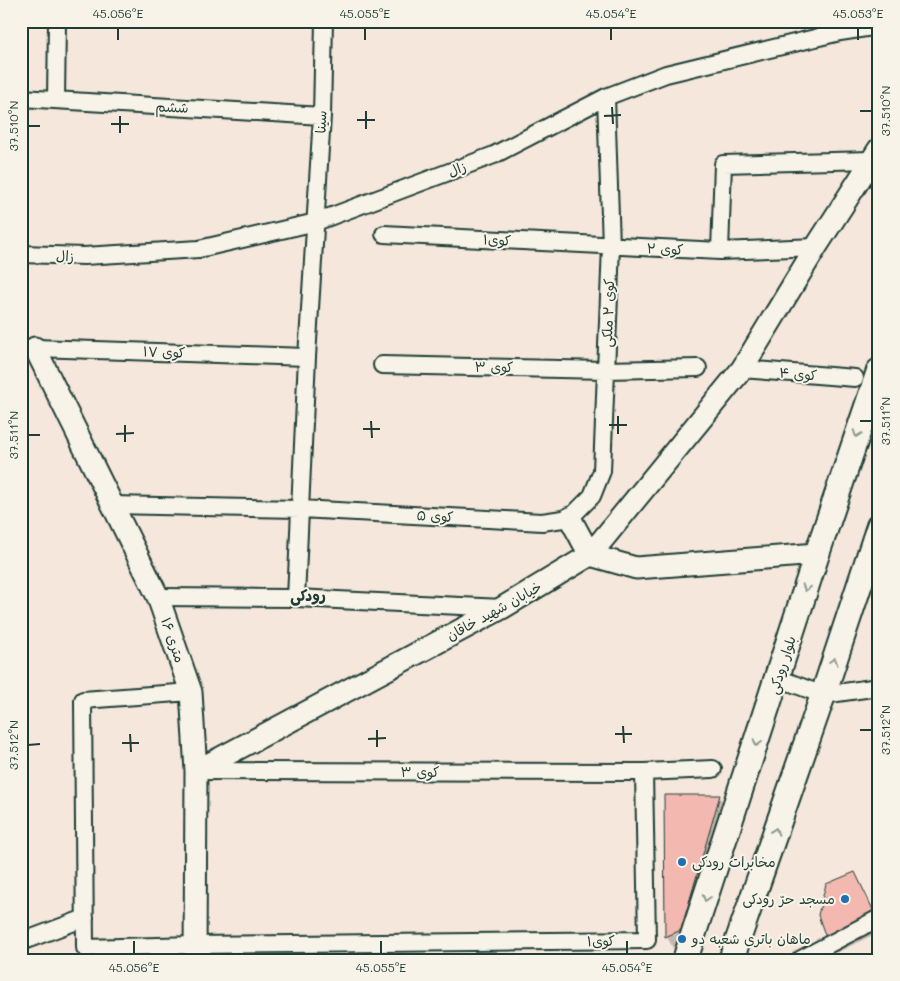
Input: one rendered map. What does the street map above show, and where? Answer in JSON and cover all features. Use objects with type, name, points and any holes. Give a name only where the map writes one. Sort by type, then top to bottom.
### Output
[{"type":"main road","name":"بلوار رودکی","points":[[685,960],[817,554],[879,371]]},
{"type":"main road","points":[[730,960],[823,695],[879,526]]},
{"type":"street","points":[[56,100],[57,21]]},
{"type":"street","name":"سینا","points":[[296,598],[307,357],[322,116],[324,21]]},
{"type":"street","name":"زال","points":[[21,254],[84,256],[199,249],[316,222],[494,154],[606,97],[666,74],[840,27],[879,26]]},
{"type":"street","name":"کوی ۲ ملکی","points":[[570,518],[592,496],[602,471],[611,246],[606,97]]},
{"type":"street","name":"ششم","points":[[21,98],[322,116]]},
{"type":"street","points":[[720,251],[723,164],[875,154]]},
{"type":"street","name":"خیابان شهید خاقان","points":[[196,772],[502,608],[590,555],[742,369],[875,154]]},
{"type":"street","name":"کوی۱","points":[[384,234],[611,246]]},
{"type":"street","name":"کوی ۲","points":[[611,246],[720,251],[816,247]]},
{"type":"street","name":"کوی ۱۷","points":[[28,351],[307,357]]},
{"type":"street","name":"۱۶ متری","points":[[28,351],[113,505],[158,597],[191,692],[196,772],[195,952]]},
{"type":"street","name":"کوی ۳","points":[[382,365],[606,370]]},
{"type":"street","points":[[606,370],[698,368]]},
{"type":"street","name":"کوی ۴","points":[[742,369],[855,378]]},
{"type":"street","name":"کوی ۵","points":[[113,505],[300,508],[542,522],[570,518]]},
{"type":"street","points":[[570,518],[590,555],[636,568],[817,554]]},
{"type":"street","points":[[158,597],[296,598],[502,608]]},
{"type":"street","points":[[778,678],[823,695],[879,687]]},
{"type":"street","points":[[21,942],[85,918],[83,700],[191,692]]},
{"type":"street","name":"کوی ۳","points":[[196,772],[644,772],[713,769]]},
{"type":"street","name":"کوی۱","points":[[85,918],[85,948],[195,952],[647,940],[644,772]]},
{"type":"street","points":[[801,959],[879,918]]},
{"type":"path","points":[[749,960],[801,959]]},
{"type":"building","name":"مخابرات رودکی","points":[[664,795],[720,795],[681,930],[665,937]]},
{"type":"building","name":"مسجد حرّ رودکی","points":[[855,872],[875,914],[826,938],[818,915],[826,884]]},
{"type":"place","name":"مخابرات رودکی","points":[[682,862]]},
{"type":"place","name":"مسجد حرّ رودکی","points":[[845,899]]},
{"type":"place","name":"ماهان باتری شعبه دو","points":[[682,939]]},
{"type":"district","name":"رودکی","points":[[308,596]]}]
